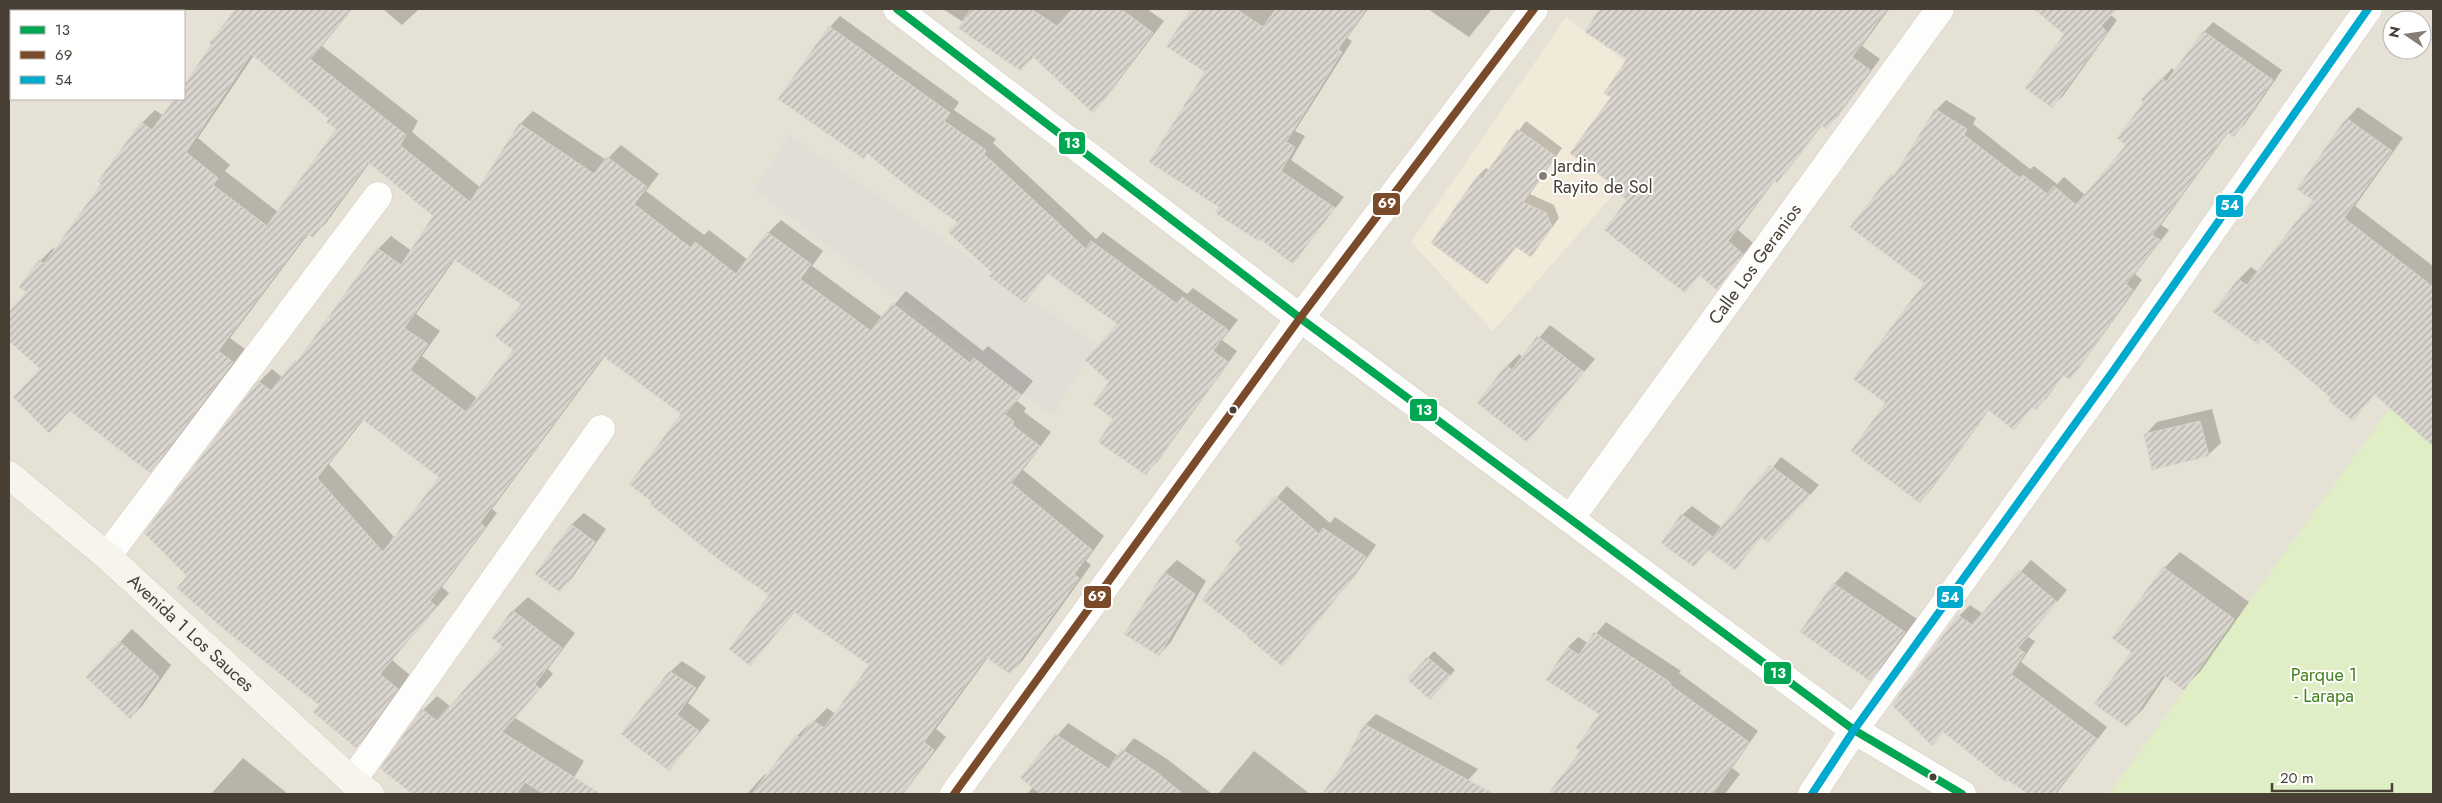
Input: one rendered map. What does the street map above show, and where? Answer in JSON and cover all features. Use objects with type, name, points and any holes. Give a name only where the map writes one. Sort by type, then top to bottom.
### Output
[{"type":"street","points":[[897,9],[1300,318],[1854,730],[1962,794]]},
{"type":"street","points":[[954,794],[1300,318],[1534,9]]},
{"type":"street","name":"Calle Los Geranios","points":[[1570,519],[1940,9]]},
{"type":"street","points":[[1812,794],[1854,730],[2111,374],[2368,9]]},
{"type":"street","points":[[107,556],[378,196]]},
{"type":"street","points":[[361,788],[602,428]]},
{"type":"street","name":"Avenida 1 Los Sauces","points":[[9,475],[107,556],[361,788]]},
{"type":"shaded area","points":[[9,9],[2433,9],[2433,794],[9,794]]},
{"type":"shaded area","name":"Jardin Rayito de Sol","points":[[1566,17],[1688,110],[1493,331],[1411,242]]},
{"type":"shaded area","points":[[789,135],[1096,344],[1052,416],[755,190]]},
{"type":"green space","name":"Parque 1 - Larapa","points":[[2433,349],[2433,794],[2109,794]]},
{"type":"building","points":[[236,9],[351,9],[310,59],[406,135],[400,145],[470,202],[519,123],[594,174],[607,157],[647,187],[634,204],[691,248],[695,242],[736,274],[767,232],[811,264],[800,279],[871,331],[892,303],[970,363],[974,358],[1021,395],[1005,414],[1014,422],[1012,425],[1040,446],[1011,483],[1092,550],[1074,574],[1079,578],[1010,674],[986,657],[924,742],[934,750],[902,794],[752,794],[796,735],[800,738],[813,720],[824,728],[869,665],[794,612],[750,666],[729,649],[769,595],[718,559],[650,504],[652,502],[629,484],[681,414],[603,356],[480,523],[485,527],[430,601],[437,607],[380,674],[398,689],[356,748],[313,712],[319,705],[219,625],[177,588],[187,576],[144,533],[258,381],[271,391],[295,360],[297,362],[377,248],[401,265],[433,216],[368,162],[313,238],[307,233],[218,351],[233,362],[150,473],[70,411],[49,433],[13,397],[40,369],[9,341],[9,312],[26,292],[19,287],[39,260],[44,264],[101,184],[98,181],[141,122],[152,130],[173,100],[185,100],[185,84],[211,45],[209,43]],"holes":[[[251,54],[329,119],[326,122],[336,129],[267,226],[213,185],[218,178],[186,152]],[[453,259],[521,304],[495,336],[513,350],[466,412],[410,370],[428,344],[404,328]],[[362,419],[439,477],[383,552],[317,478]]]},
{"type":"building","points":[[971,9],[1031,9],[1057,26],[1073,9],[1121,9],[1153,33],[1093,113],[1031,55],[1021,71],[958,28]]},
{"type":"building","points":[[1191,9],[1236,9],[1263,27],[1276,9],[1366,9],[1338,49],[1342,52],[1286,142],[1295,147],[1281,171],[1335,208],[1293,264],[1260,239],[1259,241],[1215,213],[1219,207],[1149,162],[1205,72],[1166,46]]},
{"type":"building","points":[[1599,9],[1887,9],[1852,57],[1870,70],[1827,129],[1821,125],[1777,183],[1774,180],[1728,241],[1743,254],[1717,290],[1699,275],[1685,293],[1604,230],[1627,200],[1618,193],[1620,190],[1570,153],[1611,97],[1604,93],[1627,59],[1585,32]]},
{"type":"building","points":[[2034,9],[2117,9],[2101,26],[2107,32],[2052,108],[2025,88],[2064,34]]},
{"type":"building","points":[[829,26],[950,113],[944,121],[986,150],[984,154],[1086,249],[1091,241],[1177,304],[1182,297],[1228,330],[1213,351],[1228,362],[1146,475],[1098,442],[1113,419],[1093,404],[1109,382],[1085,360],[1117,324],[1047,273],[1025,303],[989,276],[992,273],[948,232],[957,222],[898,179],[867,153],[864,159],[778,99]]},
{"type":"building","points":[[2203,31],[2273,80],[2234,137],[2227,132],[2152,235],[2160,240],[2126,284],[2133,290],[2070,380],[2063,375],[2036,410],[2032,407],[2014,430],[1988,410],[1920,503],[1851,451],[1885,403],[1853,379],[1924,283],[1850,227],[1891,174],[1894,176],[1935,109],[1967,129],[1964,135],[2020,178],[2023,175],[2047,194],[2054,186],[2076,205],[2126,145],[2117,138],[2144,102],[2141,100],[2161,77],[2166,82]]},
{"type":"building","points":[[2346,118],[2392,151],[2344,218],[2433,287],[2433,446],[2374,394],[2353,421],[2329,401],[2331,398],[2262,339],[2258,344],[2213,312],[2238,279],[2247,285],[2313,200],[2297,189]]},
{"type":"building","points":[[1517,129],[1555,156],[1523,202],[1546,213],[1552,227],[1531,257],[1516,247],[1487,284],[1431,243],[1477,176],[1482,179]]},
{"type":"building","points":[[1537,336],[1584,372],[1527,442],[1477,403],[1506,365],[1512,370]]},
{"type":"building","points":[[2200,421],[2209,456],[2152,470],[2144,434]]},
{"type":"building","points":[[1770,465],[1810,495],[1768,542],[1761,537],[1735,570],[1707,549],[1694,567],[1661,543],[1681,514],[1713,537]]},
{"type":"building","points":[[1275,496],[1319,534],[1323,528],[1366,557],[1345,587],[1282,666],[1248,636],[1202,600],[1241,547],[1235,542]]},
{"type":"building","points":[[571,524],[595,542],[560,592],[535,574]]},
{"type":"building","points":[[2163,567],[2234,619],[2184,690],[2163,675],[2127,727],[2094,704],[2131,652],[2112,638]]},
{"type":"building","points":[[2019,570],[2057,602],[2018,648],[2025,653],[2011,674],[2097,739],[2054,794],[2028,794],[2008,780],[2006,782],[1943,732],[1932,746],[1892,705],[1958,615],[1972,625]]},
{"type":"building","points":[[1164,572],[1195,594],[1159,656],[1124,634]]},
{"type":"building","points":[[1833,583],[1905,632],[1870,681],[1800,632]]},
{"type":"building","points":[[512,610],[562,648],[535,684],[540,689],[502,732],[601,794],[544,794],[525,782],[516,794],[412,794],[380,768],[422,709],[437,721],[502,646],[492,638]]},
{"type":"building","points":[[1594,632],[1671,683],[1670,685],[1749,742],[1712,794],[1548,794],[1580,751],[1576,748],[1599,714],[1546,680],[1567,647],[1579,655]]},
{"type":"building","points":[[119,641],[159,677],[130,719],[86,677]]},
{"type":"building","points":[[1427,657],[1450,676],[1430,700],[1407,679]]},
{"type":"building","points":[[669,671],[696,688],[677,715],[699,731],[669,771],[621,734]]},
{"type":"building","points":[[1364,724],[1494,794],[1322,794],[1343,764]]},
{"type":"building","points":[[1055,734],[1109,769],[1121,749],[1155,771],[1183,794],[1041,794],[1020,778]]},
{"type":"transit line","name":"13","points":[[897,9],[1300,318],[1854,730],[1962,794]]},
{"type":"transit line","name":"69","points":[[954,794],[1300,318],[1534,9]]},
{"type":"transit line","name":"54","points":[[1812,794],[1854,730],[2111,374],[2368,9]]},
{"type":"place","name":"Jardin Rayito de Sol","points":[[1543,176]]}]
